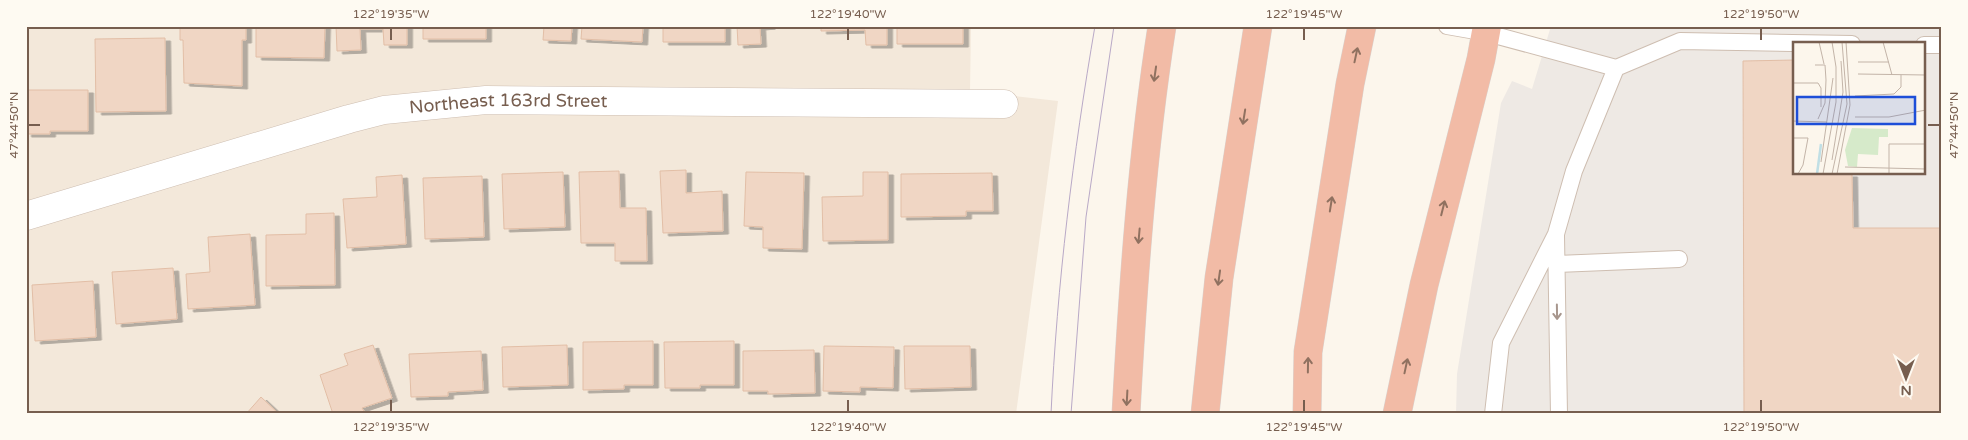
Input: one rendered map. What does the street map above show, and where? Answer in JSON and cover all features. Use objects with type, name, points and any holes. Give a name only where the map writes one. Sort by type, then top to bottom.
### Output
[{"type":"highway","points":[[1126,414],[1131,321],[1148,122],[1162,26]]},
{"type":"highway","points":[[1205,414],[1219,278],[1258,26]]},
{"type":"highway","points":[[1307,414],[1308,352],[1350,84],[1362,26]]},
{"type":"highway","points":[[1397,414],[1424,285],[1487,30]]},
{"type":"street","name":"Northeast 163rd Street","points":[[26,216],[349,119],[384,110],[418,106],[486,100],[1004,104]]},
{"type":"lane","points":[[1447,26],[1487,30],[1616,68],[1680,41],[1793,43]]},
{"type":"lane","points":[[1926,45],[1942,45]]},
{"type":"lane","points":[[1493,414],[1501,343],[1556,234],[1574,171],[1616,68]]},
{"type":"lane","points":[[1556,234],[1559,414]]},
{"type":"lane","points":[[1556,264],[1679,259]]},
{"type":"shaded area","points":[[26,26],[971,26],[970,91],[1058,101],[1016,414],[26,414]]},
{"type":"shaded area","points":[[1551,26],[1942,26],[1942,414],[1456,414],[1457,374],[1501,103],[1512,81],[1532,89]]},
{"type":"building","points":[[180,26],[246,26],[246,40],[242,40],[242,86],[184,83],[183,40],[180,40]]},
{"type":"building","points":[[256,26],[325,26],[324,58],[256,57]]},
{"type":"building","points":[[336,26],[407,26],[407,45],[384,45],[383,29],[360,29],[361,50],[337,51]]},
{"type":"building","points":[[423,26],[486,26],[486,39],[423,39]]},
{"type":"building","points":[[544,26],[572,26],[571,41],[543,40]]},
{"type":"building","points":[[582,26],[643,26],[642,42],[581,39]]},
{"type":"building","points":[[663,26],[725,26],[725,42],[663,42]]},
{"type":"building","points":[[737,26],[770,26],[760,27],[761,44],[738,45]]},
{"type":"building","points":[[821,26],[887,26],[887,45],[866,45],[865,30],[821,31]]},
{"type":"building","points":[[897,26],[963,26],[963,44],[897,44]]},
{"type":"building","points":[[165,38],[166,111],[96,112],[95,39]]},
{"type":"building","points":[[1793,60],[1793,175],[1852,175],[1853,228],[1942,228],[1942,414],[1744,414],[1743,61]]},
{"type":"building","points":[[26,90],[88,90],[88,131],[50,131],[50,134],[26,134]]},
{"type":"building","points":[[686,170],[686,193],[722,191],[723,231],[663,233],[660,171]]},
{"type":"building","points":[[619,171],[620,208],[646,208],[647,261],[615,261],[615,243],[581,243],[579,172]]},
{"type":"building","points":[[563,172],[565,227],[504,229],[502,174]]},
{"type":"building","points":[[746,172],[804,173],[802,249],[763,248],[763,227],[744,226]]},
{"type":"building","points":[[863,172],[888,172],[888,240],[823,241],[822,197],[863,196]]},
{"type":"building","points":[[992,173],[993,211],[966,211],[966,216],[901,217],[901,174]]},
{"type":"building","points":[[402,175],[406,244],[347,248],[343,199],[377,197],[376,177]]},
{"type":"building","points":[[482,176],[484,237],[425,239],[423,178]]},
{"type":"building","points":[[334,213],[335,285],[266,286],[266,235],[306,234],[306,214]]},
{"type":"building","points":[[250,234],[255,305],[188,309],[186,274],[210,272],[208,237]]},
{"type":"building","points":[[173,268],[177,319],[116,324],[112,272]]},
{"type":"building","points":[[93,281],[96,337],[35,341],[32,285]]},
{"type":"building","points":[[653,341],[653,385],[624,385],[624,389],[583,390],[583,342]]},
{"type":"building","points":[[734,341],[734,385],[700,385],[700,388],[665,388],[664,342]]},
{"type":"building","points":[[373,345],[392,398],[362,408],[364,411],[357,414],[333,414],[320,375],[348,365],[344,354]]},
{"type":"building","points":[[567,345],[568,385],[503,387],[502,347]]},
{"type":"building","points":[[824,346],[894,347],[893,388],[860,387],[860,392],[823,391]]},
{"type":"building","points":[[904,346],[970,346],[971,387],[905,389]]},
{"type":"building","points":[[814,350],[815,393],[768,394],[768,391],[743,391],[743,351]]},
{"type":"building","points":[[481,351],[483,390],[448,392],[448,396],[411,397],[409,354]]},
{"type":"building","points":[[261,397],[279,414],[246,414]]},
{"type":"tram line","points":[[1051,414],[1057,317],[1067,219],[1095,26]]},
{"type":"tram line","points":[[1071,414],[1086,217],[1114,26]]}]
